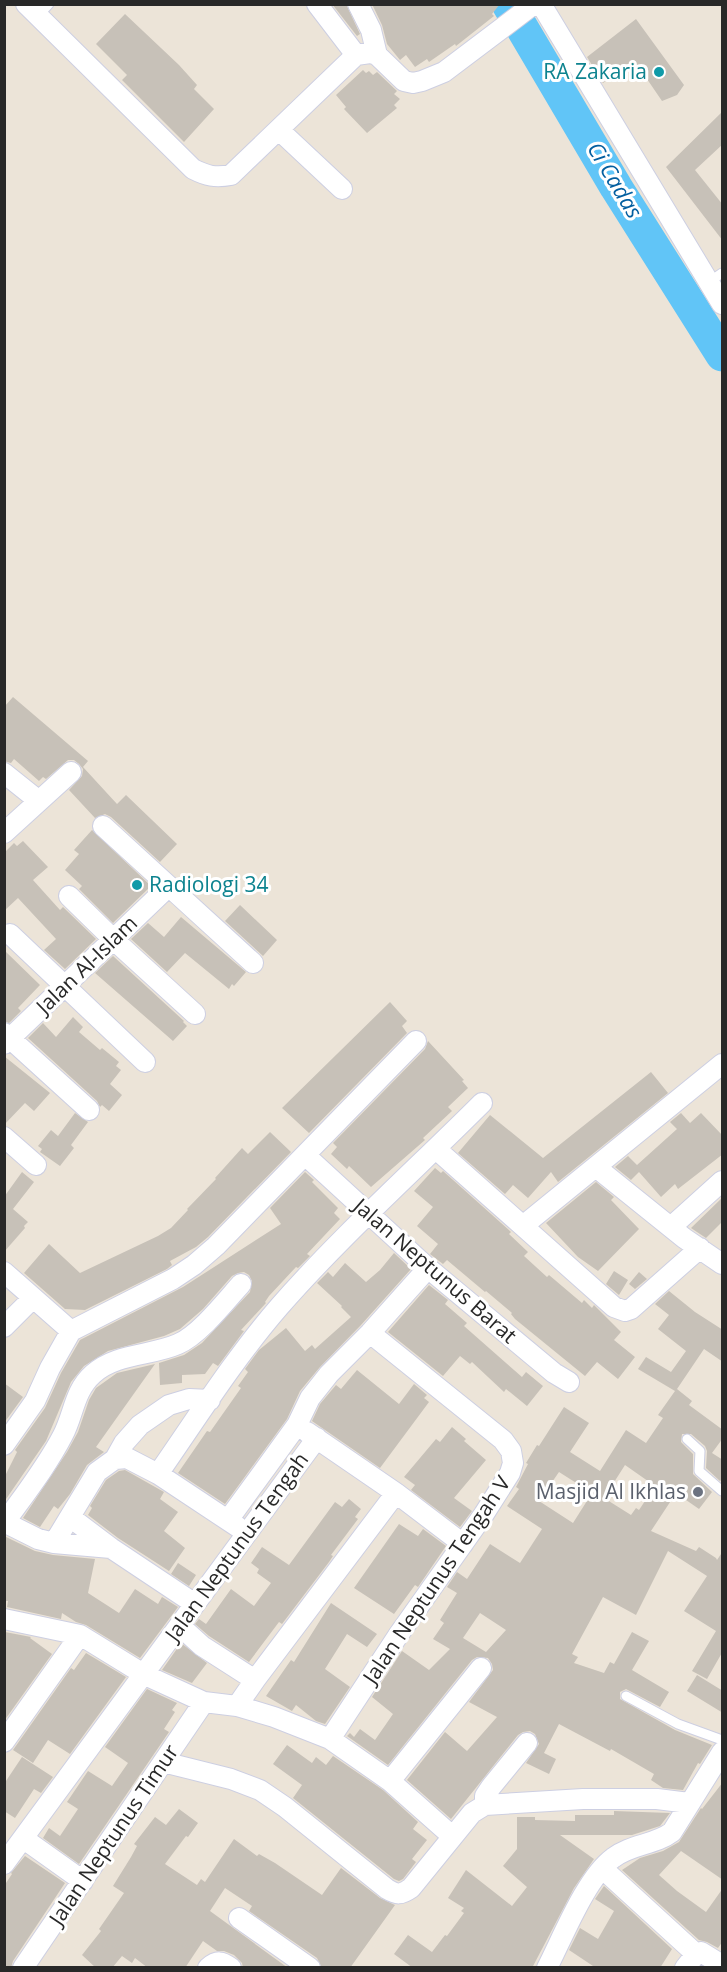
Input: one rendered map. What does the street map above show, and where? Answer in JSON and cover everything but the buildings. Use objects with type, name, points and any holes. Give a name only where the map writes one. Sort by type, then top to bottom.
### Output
[{"type":"street","points":[[317,4],[356,55]]},
{"type":"street","points":[[358,4],[371,30],[377,55]]},
{"type":"street","points":[[38,8],[193,169],[210,177],[231,175],[356,55],[370,53],[377,55],[404,81],[413,83],[422,81],[444,72],[506,24],[535,6],[716,277],[723,304]]},
{"type":"street","points":[[279,130],[342,189]]},
{"type":"street","points":[[4,833],[71,772]]},
{"type":"street","points":[[4,773],[39,801]]},
{"type":"street","points":[[104,826],[253,963]]},
{"type":"street","name":"Jalan Al-Islam","points":[[6,1039],[66,986],[169,886]]},
{"type":"street","points":[[69,896],[195,1014]]},
{"type":"street","points":[[10,934],[145,1062]]},
{"type":"street","points":[[6,1039],[89,1110]]},
{"type":"street","points":[[7,1438],[35,1401],[71,1331],[174,1279],[194,1265],[216,1246],[416,1041]]},
{"type":"street","points":[[524,1226],[723,1064]]},
{"type":"street","points":[[158,1474],[278,1308],[368,1214],[482,1103]]},
{"type":"street","points":[[4,1137],[36,1165]]},
{"type":"street","points":[[436,1149],[614,1306],[624,1311],[631,1309],[700,1248]]},
{"type":"street","name":"Jalan Neptunus Barat","points":[[305,1155],[428,1268],[554,1373],[569,1382]]},
{"type":"street","points":[[597,1168],[671,1227],[723,1264]]},
{"type":"street","points":[[671,1227],[723,1181]]},
{"type":"street","name":"Jalan Neptunus Tengah","points":[[228,1520],[297,1425],[310,1398],[329,1374],[370,1334],[428,1268]]},
{"type":"street","points":[[4,1272],[71,1331]]},
{"type":"street","points":[[111,1548],[54,1543],[38,1539],[5,1522],[42,1470],[64,1433],[75,1397],[93,1374],[108,1363],[179,1344],[212,1316],[241,1284]]},
{"type":"street","points":[[4,1327],[33,1298]]},
{"type":"street","name":"Jalan Neptunus Tengah V","points":[[330,1739],[399,1634],[484,1514],[510,1473],[513,1463],[511,1451],[503,1440],[370,1334]]},
{"type":"street","points":[[54,1543],[97,1472],[115,1459],[124,1443],[140,1425],[168,1405],[189,1399],[210,1400]]},
{"type":"street","name":"Jalan Neptunus Tengah","points":[[4,1864],[317,1438],[297,1425]]},
{"type":"street","points":[[317,1438],[396,1493],[463,1544]]},
{"type":"street","points":[[115,1459],[127,1458],[158,1474],[248,1533]]},
{"type":"street","points":[[237,1706],[396,1493]]},
{"type":"street","points":[[70,1517],[111,1548],[195,1604]]},
{"type":"street","points":[[4,1619],[80,1635],[145,1675],[204,1702],[237,1706],[274,1717],[330,1739],[390,1781],[452,1836]]},
{"type":"street","points":[[180,1626],[202,1646],[255,1680]]},
{"type":"street","points":[[4,1742],[66,1658],[80,1635]]},
{"type":"street","points":[[390,1781],[481,1668]]},
{"type":"street","name":"Jalan Neptunus Timur","points":[[23,1968],[204,1702]]},
{"type":"street","points":[[485,1805],[485,1796],[491,1787],[527,1743]]},
{"type":"street","points":[[546,1968],[589,1887],[603,1869],[613,1858],[630,1848],[666,1837],[672,1832],[723,1752]]},
{"type":"street","points":[[164,1762],[231,1779],[260,1790],[285,1807],[387,1889],[397,1894],[404,1893],[411,1888],[472,1813],[485,1805],[583,1799],[657,1799],[689,1803]]},
{"type":"street","points":[[24,1839],[83,1881]]},
{"type":"street","points":[[603,1869],[691,1961],[701,1952],[720,1958]]},
{"type":"street","points":[[239,1918],[310,1968]]},
{"type":"street","points":[[208,1968],[214,1962],[220,1961],[231,1968]]},
{"type":"lane","points":[[687,1439],[700,1451],[699,1471],[723,1491]]},
{"type":"lane","points":[[626,1696],[678,1724],[723,1740]]},
{"type":"waterway","name":"Ci Cadas","points":[[508,4],[616,187],[722,355]]},
{"type":"place","name":"RA Zakaria","points":[[659,72]]},
{"type":"place","name":"Radiologi 34","points":[[137,885]]},
{"type":"place","name":"Masjid Al Ikhlas","points":[[698,1492]]}]
